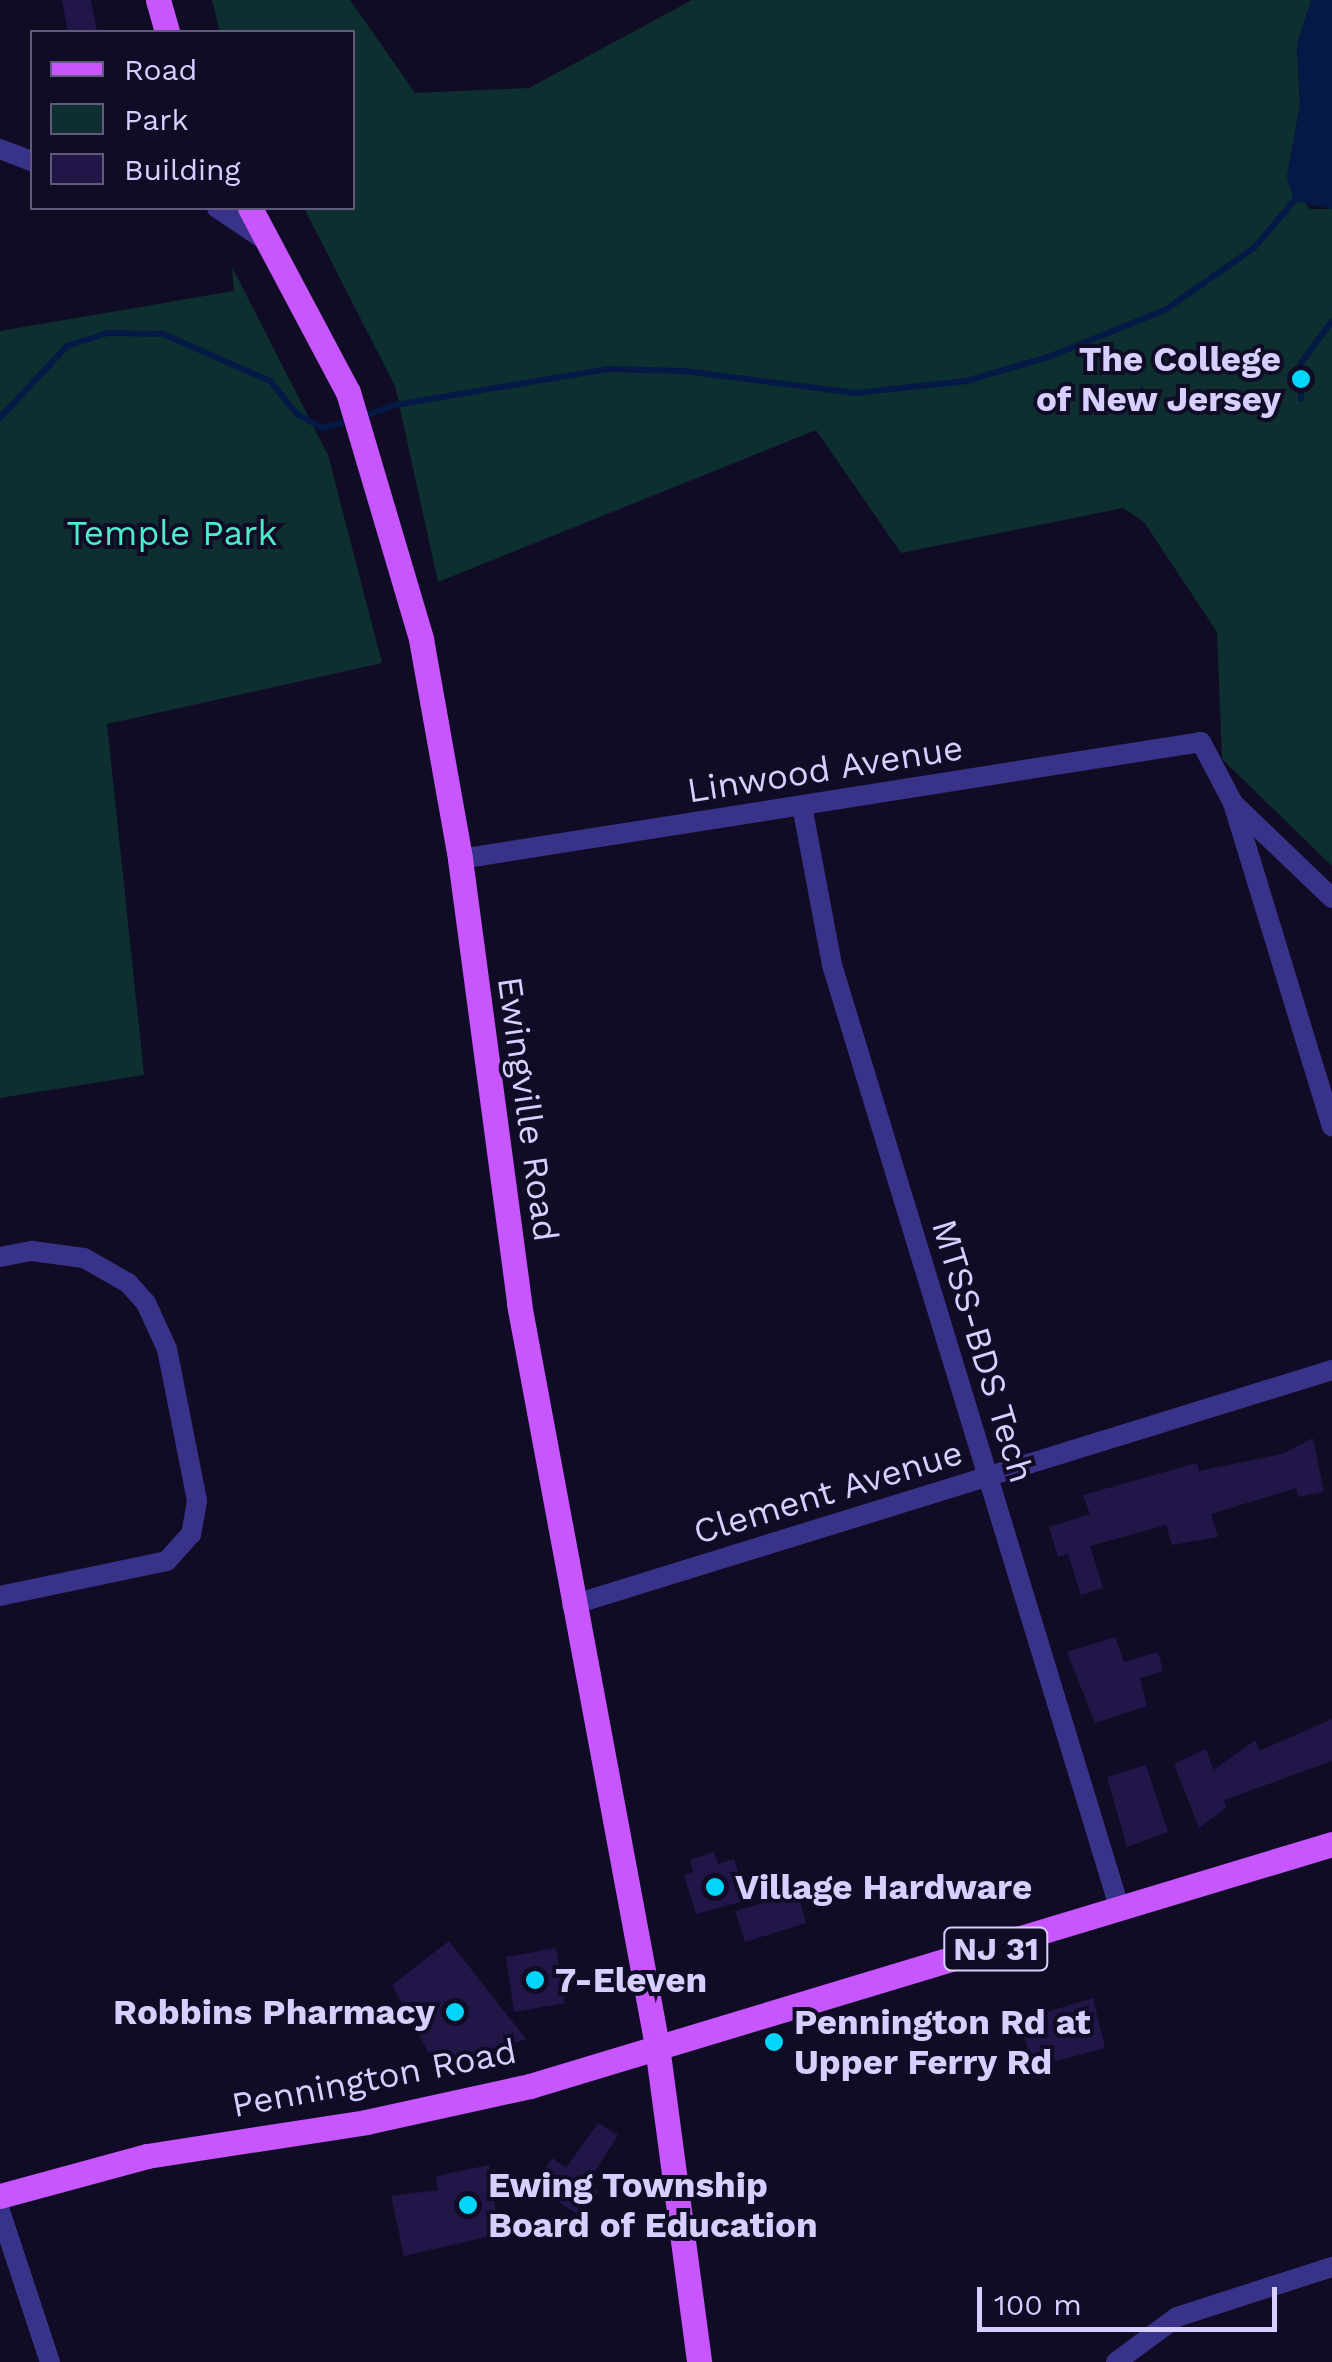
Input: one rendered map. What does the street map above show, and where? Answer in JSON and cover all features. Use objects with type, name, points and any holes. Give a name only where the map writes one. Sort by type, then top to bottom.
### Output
[{"type":"main road","points":[[158,0],[166,30]]},
{"type":"main road","name":"Ewingville Road","points":[[251,210],[348,392],[368,445],[422,639],[460,859],[519,1304],[657,2046],[699,2362]]},
{"type":"main road","name":"Pennington Road","points":[[0,2196],[148,2156],[449,2106],[1332,1844]]},
{"type":"street","points":[[0,149],[30,160]]},
{"type":"street","points":[[220,210],[273,249]]},
{"type":"street","name":"Linwood Avenue","points":[[460,859],[1201,742],[1233,802]]},
{"type":"street","points":[[1233,802],[1332,898]]},
{"type":"street","points":[[1233,802],[1332,1126]]},
{"type":"street","name":"MTSS-BDS Tech","points":[[802,806],[832,965],[1120,1910]]},
{"type":"street","points":[[0,1257],[61,1252],[106,1268],[146,1303],[167,1349],[197,1501],[181,1548],[150,1568],[0,1596]]},
{"type":"street","name":"Clement Avenue","points":[[572,1605],[1332,1370]]},
{"type":"street","points":[[0,2211],[50,2362]]},
{"type":"street","points":[[1116,2362],[1178,2316],[1332,2267]]},
{"type":"green space","points":[[212,0],[350,0],[415,93],[529,88],[692,0],[1311,0],[1297,45],[1300,105],[1287,177],[1310,209],[1332,209],[1332,866],[1222,759],[1217,632],[1144,522],[1123,508],[901,553],[816,430],[438,582],[395,386],[305,210],[355,210],[355,30],[220,30]]},
{"type":"green space","name":"Temple Park","points":[[232,267],[328,455],[382,663],[107,724],[144,1075],[0,1098],[0,331],[234,291]]},
{"type":"water","points":[[1311,0],[1332,0],[1332,209],[1294,201],[1287,177],[1300,105],[1297,45]]},
{"type":"building","points":[[62,0],[91,0],[97,30],[68,30]]},
{"type":"building","points":[[1313,1438],[1324,1492],[1298,1497],[1296,1488],[1211,1514],[1218,1537],[1172,1545],[1166,1525],[1090,1546],[1103,1588],[1081,1595],[1068,1554],[1058,1557],[1049,1527],[1090,1514],[1083,1495],[1197,1463],[1199,1471],[1282,1454]]},
{"type":"building","points":[[1115,1637],[1124,1662],[1158,1652],[1163,1671],[1140,1678],[1147,1706],[1095,1723],[1067,1652]]},
{"type":"building","points":[[1332,1719],[1332,1761],[1224,1800],[1226,1808],[1199,1828],[1174,1764],[1206,1749],[1213,1770],[1256,1740],[1259,1751]]},
{"type":"building","points":[[1146,1765],[1168,1832],[1127,1847],[1107,1777]]},
{"type":"building","name":"Village Hardware","points":[[714,1852],[718,1864],[734,1859],[747,1900],[696,1914],[684,1875],[693,1872],[690,1860]]},
{"type":"building","points":[[798,1893],[806,1923],[745,1942],[735,1911]]},
{"type":"building","name":"Robbins Pharmacy","points":[[449,1941],[526,2039],[435,2065],[392,1985]]},
{"type":"building","name":"7-Eleven","points":[[556,1948],[565,2003],[514,2012],[506,1957]]},
{"type":"building","points":[[1093,1998],[1105,2048],[1033,2067],[1020,2020]]},
{"type":"building","points":[[598,2123],[618,2135],[587,2184],[598,2192],[580,2216],[534,2185],[552,2158],[566,2168]]},
{"type":"building","points":[[489,2165],[499,2234],[404,2256],[391,2196],[438,2190],[436,2176]]},
{"type":"waterway","points":[[361,417],[395,405],[607,369],[684,371],[856,393],[966,381],[1048,357],[1165,310],[1254,248],[1294,201]]},
{"type":"waterway","points":[[1301,399],[1301,363],[1332,321]]},
{"type":"waterway","points":[[0,418],[67,346],[108,333],[163,334],[270,381],[297,414],[322,428],[349,421]]},
{"type":"place","name":"The College of New Jersey","points":[[1301,379]]},
{"type":"place","name":"Village Hardware","points":[[715,1887]]},
{"type":"place","name":"7-Eleven","points":[[535,1980]]},
{"type":"place","name":"Robbins Pharmacy","points":[[455,2012]]},
{"type":"place","name":"Pennington Rd at Upper Ferry Rd","points":[[774,2042]]},
{"type":"place","name":"Ewing Township Board of Education","points":[[468,2205]]}]
